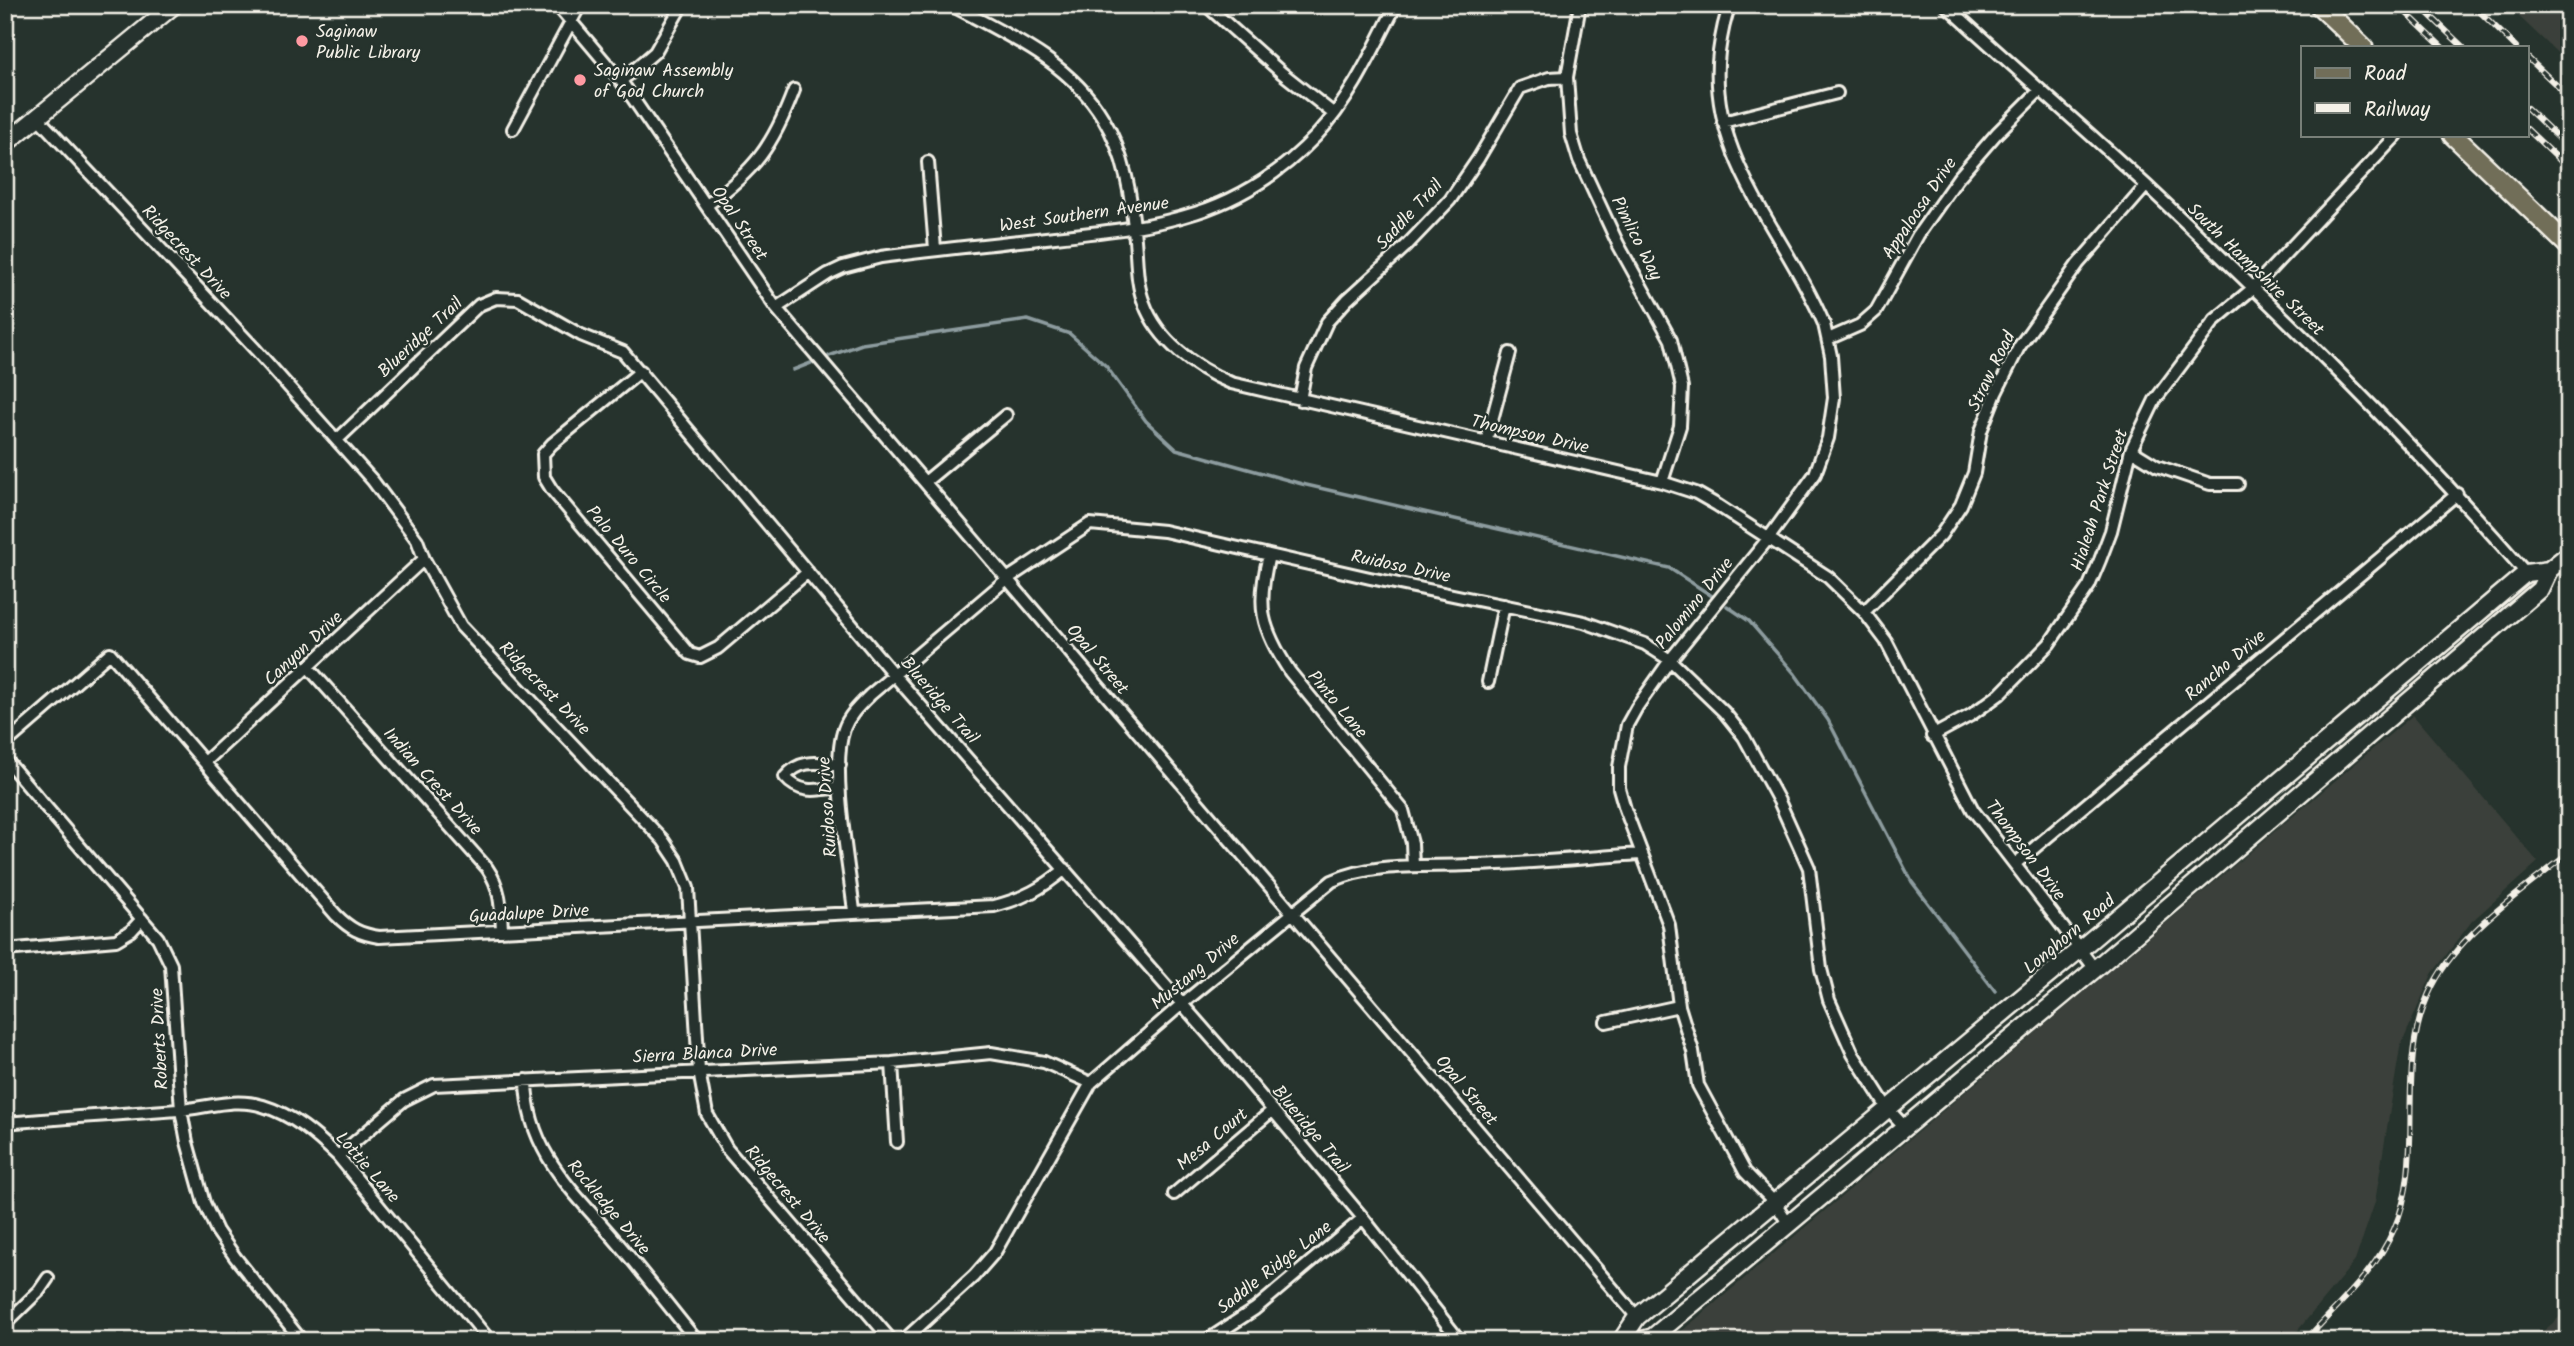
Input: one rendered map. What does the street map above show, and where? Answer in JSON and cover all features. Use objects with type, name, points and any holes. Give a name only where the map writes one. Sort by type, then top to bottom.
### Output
[{"type":"main road","points":[[5,144],[174,5]]},
{"type":"main road","points":[[2319,5],[2361,46]]},
{"type":"main road","points":[[2454,136],[2569,246]]},
{"type":"main road","points":[[1639,1341],[1653,1336],[2095,968],[2540,589],[2549,570],[2569,554]]},
{"type":"main road","points":[[2526,573],[2549,570]]},
{"type":"main road","name":"Longhorn Road","points":[[1622,1341],[1637,1317],[1776,1204],[2526,573]]},
{"type":"main road","points":[[2430,656],[2443,673]]},
{"type":"street","name":"Opal Street","points":[[557,5],[621,81],[776,308],[1637,1317]]},
{"type":"street","points":[[513,129],[580,5]]},
{"type":"street","points":[[621,81],[655,52],[682,5]]},
{"type":"street","name":"Thompson Drive","points":[[951,5],[1040,54],[1060,68],[1090,99],[1103,118],[1121,156],[1134,229],[1139,286],[1144,303],[1152,319],[1173,346],[1218,378],[1300,400],[1661,482],[1696,493],[1828,577],[1864,612],[1885,641],[1973,810],[2095,968]]},
{"type":"street","points":[[1206,5],[1282,73],[1334,114]]},
{"type":"street","name":"West Southern Avenue","points":[[776,308],[807,286],[843,267],[881,257],[1134,229],[1199,213],[1248,191],[1299,152],[1334,114],[1356,82],[1396,5]]},
{"type":"street","name":"Pimlico Way","points":[[1580,5],[1567,77],[1571,134],[1579,159],[1618,244],[1671,340],[1682,387],[1679,426],[1661,482]]},
{"type":"street","name":"Palomino Drive","points":[[1730,5],[1721,39],[1718,65],[1723,122],[1734,159],[1818,312],[1828,339],[1834,398],[1828,438],[1815,474],[1768,539],[1670,660],[1627,725],[1622,747],[1619,788],[1640,853],[1669,925],[1679,1006],[1693,1051],[1698,1086],[1745,1172],[1776,1204],[1788,1223]]},
{"type":"street","name":"South Hampshire Street","points":[[1946,5],[2146,186],[2364,398],[2457,494],[2526,573]]},
{"type":"street","name":"Saddle Trail","points":[[1300,400],[1306,368],[1327,322],[1450,200],[1520,88],[1549,78],[1567,77]]},
{"type":"street","points":[[707,205],[746,176],[762,155],[794,90]]},
{"type":"street","name":"Appaloosa Drive","points":[[1828,339],[1860,325],[1876,311],[1918,235],[1958,178],[2039,90]]},
{"type":"street","points":[[1723,122],[1837,93]]},
{"type":"street","name":"Ridgecrest Drive","points":[[38,118],[337,440],[388,501],[416,540],[461,626],[663,840],[677,861],[688,888],[699,1071],[707,1114],[727,1149],[892,1341]]},
{"type":"street","name":"Hialeah Park Street","points":[[1933,736],[1971,715],[2000,694],[2028,668],[2070,617],[2089,586],[2100,560],[2111,531],[2131,450],[2155,400],[2183,359],[2215,320],[2252,289],[2396,136]]},
{"type":"street","points":[[928,162],[935,249]]},
{"type":"street","name":"Straw Road","points":[[1864,612],[1941,535],[1961,505],[1974,473],[1982,431],[1996,393],[2019,347],[2078,264],[2146,186]]},
{"type":"street","name":"Blueridge Trail","points":[[337,440],[479,305],[496,298],[518,299],[581,335],[623,352],[894,675],[1273,1110],[1363,1218],[1457,1340]]},
{"type":"street","points":[[1486,442],[1510,353]]},
{"type":"street","name":"Palo Duro Circle","points":[[641,371],[552,444],[544,454],[544,477],[561,500],[690,654],[700,657],[718,648],[808,572]]},
{"type":"street","points":[[925,482],[1006,415]]},
{"type":"street","points":[[2131,450],[2157,466],[2210,484],[2238,484]]},
{"type":"street","name":"Rancho Drive","points":[[2015,864],[2457,494]]},
{"type":"street","name":"Ruidoso Drive","points":[[853,911],[839,787],[840,742],[852,714],[1007,579],[1090,524],[1164,531],[1370,578],[1584,622],[1646,644],[1670,660],[1724,712],[1744,737],[1779,801],[1808,868],[1821,969],[1829,1000],[1853,1054],[1888,1109],[1904,1126]]},
{"type":"street","name":"Pinto Lane","points":[[1269,555],[1262,583],[1261,607],[1265,627],[1275,649],[1290,672],[1403,810],[1412,843],[1413,866]]},
{"type":"street","name":"Canyon Drive","points":[[205,762],[424,559]]},
{"type":"street","points":[[1488,682],[1504,605]]},
{"type":"street","name":"Guadalupe Drive","points":[[5,744],[110,653],[349,928],[360,934],[379,937],[691,922],[853,911],[994,906],[1026,897],[1043,888],[1065,869]]},
{"type":"street","name":"Indian Crest Drive","points":[[308,667],[487,868],[500,894],[502,932]]},
{"type":"street","name":"Roberts Drive","points":[[5,759],[158,938],[171,965],[181,1110],[204,1203],[217,1231],[235,1257],[302,1341]]},
{"type":"street","points":[[839,787],[807,791],[792,785],[785,777],[792,768],[803,763],[840,765]]},
{"type":"street","name":"Mustang Drive","points":[[903,1341],[974,1276],[995,1252],[1091,1083],[1332,881],[1351,873],[1413,866],[1471,865],[1640,853]]},
{"type":"street","points":[[5,950],[116,940],[131,931],[142,919]]},
{"type":"street","points":[[1606,1022],[1679,1006]]},
{"type":"street","name":"Sierra Blanca Drive","points":[[338,1156],[404,1100],[434,1084],[892,1063],[991,1053],[1044,1062],[1091,1083]]},
{"type":"street","points":[[892,1063],[897,1142]]},
{"type":"street","name":"Rockledge Drive","points":[[526,1080],[526,1096],[531,1116],[547,1158],[564,1183],[621,1247],[697,1341]]},
{"type":"street","name":"Lottie Lane","points":[[5,1122],[181,1110],[232,1101],[262,1106],[286,1115],[310,1130],[338,1156],[490,1341]]},
{"type":"street","name":"Mesa Court","points":[[1174,1194],[1273,1110]]},
{"type":"street","name":"Saddle Ridge Lane","points":[[1206,1341],[1255,1309],[1363,1218]]},
{"type":"street","points":[[5,1324],[39,1291],[47,1278]]},
{"type":"shaded area","points":[[2507,5],[2569,5],[2569,64]]},
{"type":"shaded area","points":[[2413,715],[2538,862],[2472,921],[2432,974],[2400,1048],[2375,1202],[2355,1261],[2289,1341],[1670,1341]]},
{"type":"shaded area","points":[[2569,1309],[2569,1341],[2532,1341]]},
{"type":"waterway","points":[[829,356],[862,344],[1028,320],[1070,334],[1106,366],[1146,421],[1176,449],[1302,484],[1669,568],[1712,596]]},
{"type":"waterway","points":[[793,370],[811,363]]},
{"type":"waterway","points":[[1727,606],[1749,621],[1795,674],[1828,720],[1912,882],[1995,991]]},
{"type":"railway","points":[[2398,5],[2441,46]]},
{"type":"railway","points":[[2419,5],[2462,46]]},
{"type":"railway","points":[[2473,5],[2515,46]]},
{"type":"railway","points":[[2546,5],[2569,15]]},
{"type":"railway","points":[[2528,58],[2569,97]]},
{"type":"railway","points":[[2528,109],[2569,148]]},
{"type":"railway","points":[[2528,130],[2569,169]]},
{"type":"railway","points":[[2305,1341],[2366,1274],[2394,1229],[2404,1200],[2409,1170],[2414,1046],[2421,1016],[2433,985],[2445,965],[2476,929],[2569,853]]},
{"type":"place","name":"Saginaw Public Library","points":[[302,41]]},
{"type":"place","name":"Saginaw Assembly of God Church","points":[[580,80]]}]
